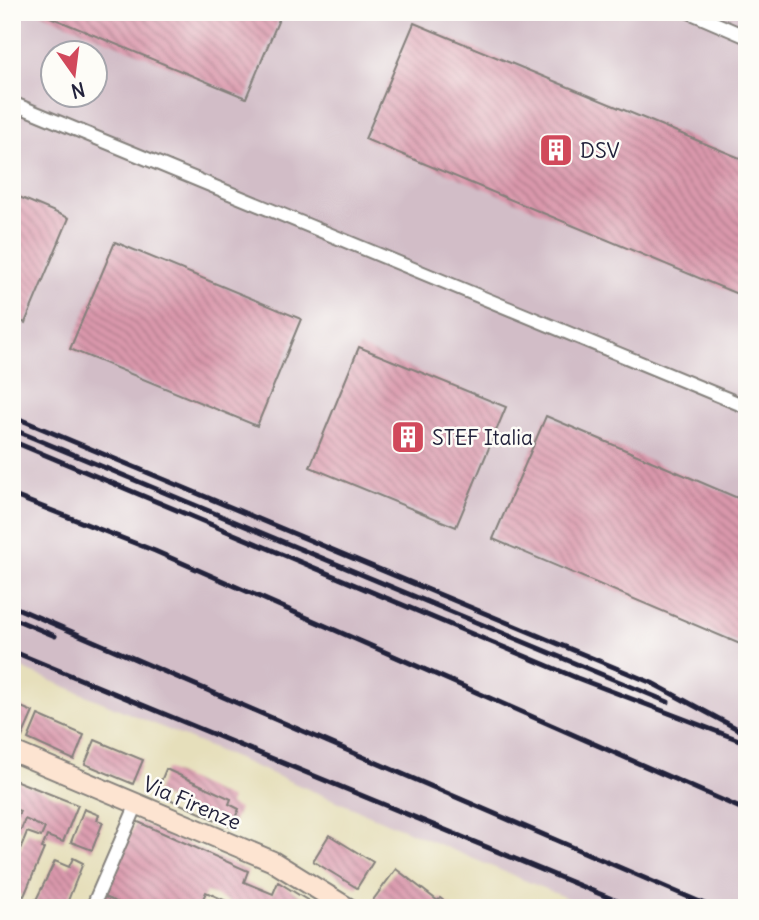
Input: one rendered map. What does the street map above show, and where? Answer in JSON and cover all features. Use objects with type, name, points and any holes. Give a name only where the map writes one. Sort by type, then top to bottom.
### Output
[{"type":"main road","name":"Via Firenze","points":[[12,751],[272,861],[348,908]]},
{"type":"street","points":[[689,12],[747,37]]},
{"type":"street","points":[[12,103],[747,407]]},
{"type":"street","points":[[92,908],[137,804]]},
{"type":"shaded area","points":[[12,12],[747,12],[747,908],[590,908],[12,664]]},
{"type":"building","points":[[38,12],[282,12],[246,98],[108,41],[108,38],[101,38]]},
{"type":"building","name":"DSV","points":[[414,23],[747,161],[747,298],[365,139]]},
{"type":"building","points":[[12,194],[69,218],[25,323],[12,317]]},
{"type":"building","points":[[115,242],[301,319],[257,426],[70,349]]},
{"type":"building","name":"STEF Italia","points":[[359,347],[506,407],[456,527],[310,467]]},
{"type":"building","points":[[546,416],[747,502],[747,647],[493,539]]},
{"type":"building","points":[[12,703],[33,712],[22,737],[12,733]]},
{"type":"building","points":[[38,715],[84,735],[74,760],[28,739]]},
{"type":"building","points":[[95,740],[143,760],[133,784],[85,764]]},
{"type":"building","points":[[166,769],[231,799],[229,804],[239,809],[231,827],[156,793]]},
{"type":"building","points":[[12,779],[78,805],[63,842],[47,836],[24,896],[14,893],[20,878],[12,874],[12,869],[27,832],[41,837],[45,828],[25,819],[21,830],[13,827],[20,811],[12,808]]},
{"type":"building","points":[[84,809],[99,815],[97,820],[103,822],[92,850],[71,842]]},
{"type":"building","points":[[136,821],[248,871],[244,882],[273,894],[278,882],[320,908],[242,908],[206,892],[199,908],[131,908],[104,897]]},
{"type":"building","points":[[329,835],[373,862],[357,888],[313,861]]},
{"type":"building","points":[[73,858],[83,863],[65,908],[32,908],[55,861],[69,867]]},
{"type":"building","points":[[396,869],[438,901],[440,898],[453,908],[383,908],[373,900]]},
{"type":"railway","points":[[12,416],[652,683],[747,734]]},
{"type":"railway","points":[[12,429],[668,702]]},
{"type":"railway","points":[[12,441],[577,678],[747,743]]},
{"type":"railway","points":[[12,495],[155,551],[747,811]]},
{"type":"railway","points":[[12,606],[714,908]]},
{"type":"railway","points":[[12,618],[55,636]]},
{"type":"railway","points":[[12,651],[634,908]]},
{"type":"place","name":"DSV","points":[[556,150]]},
{"type":"place","name":"STEF Italia","points":[[408,437]]}]
